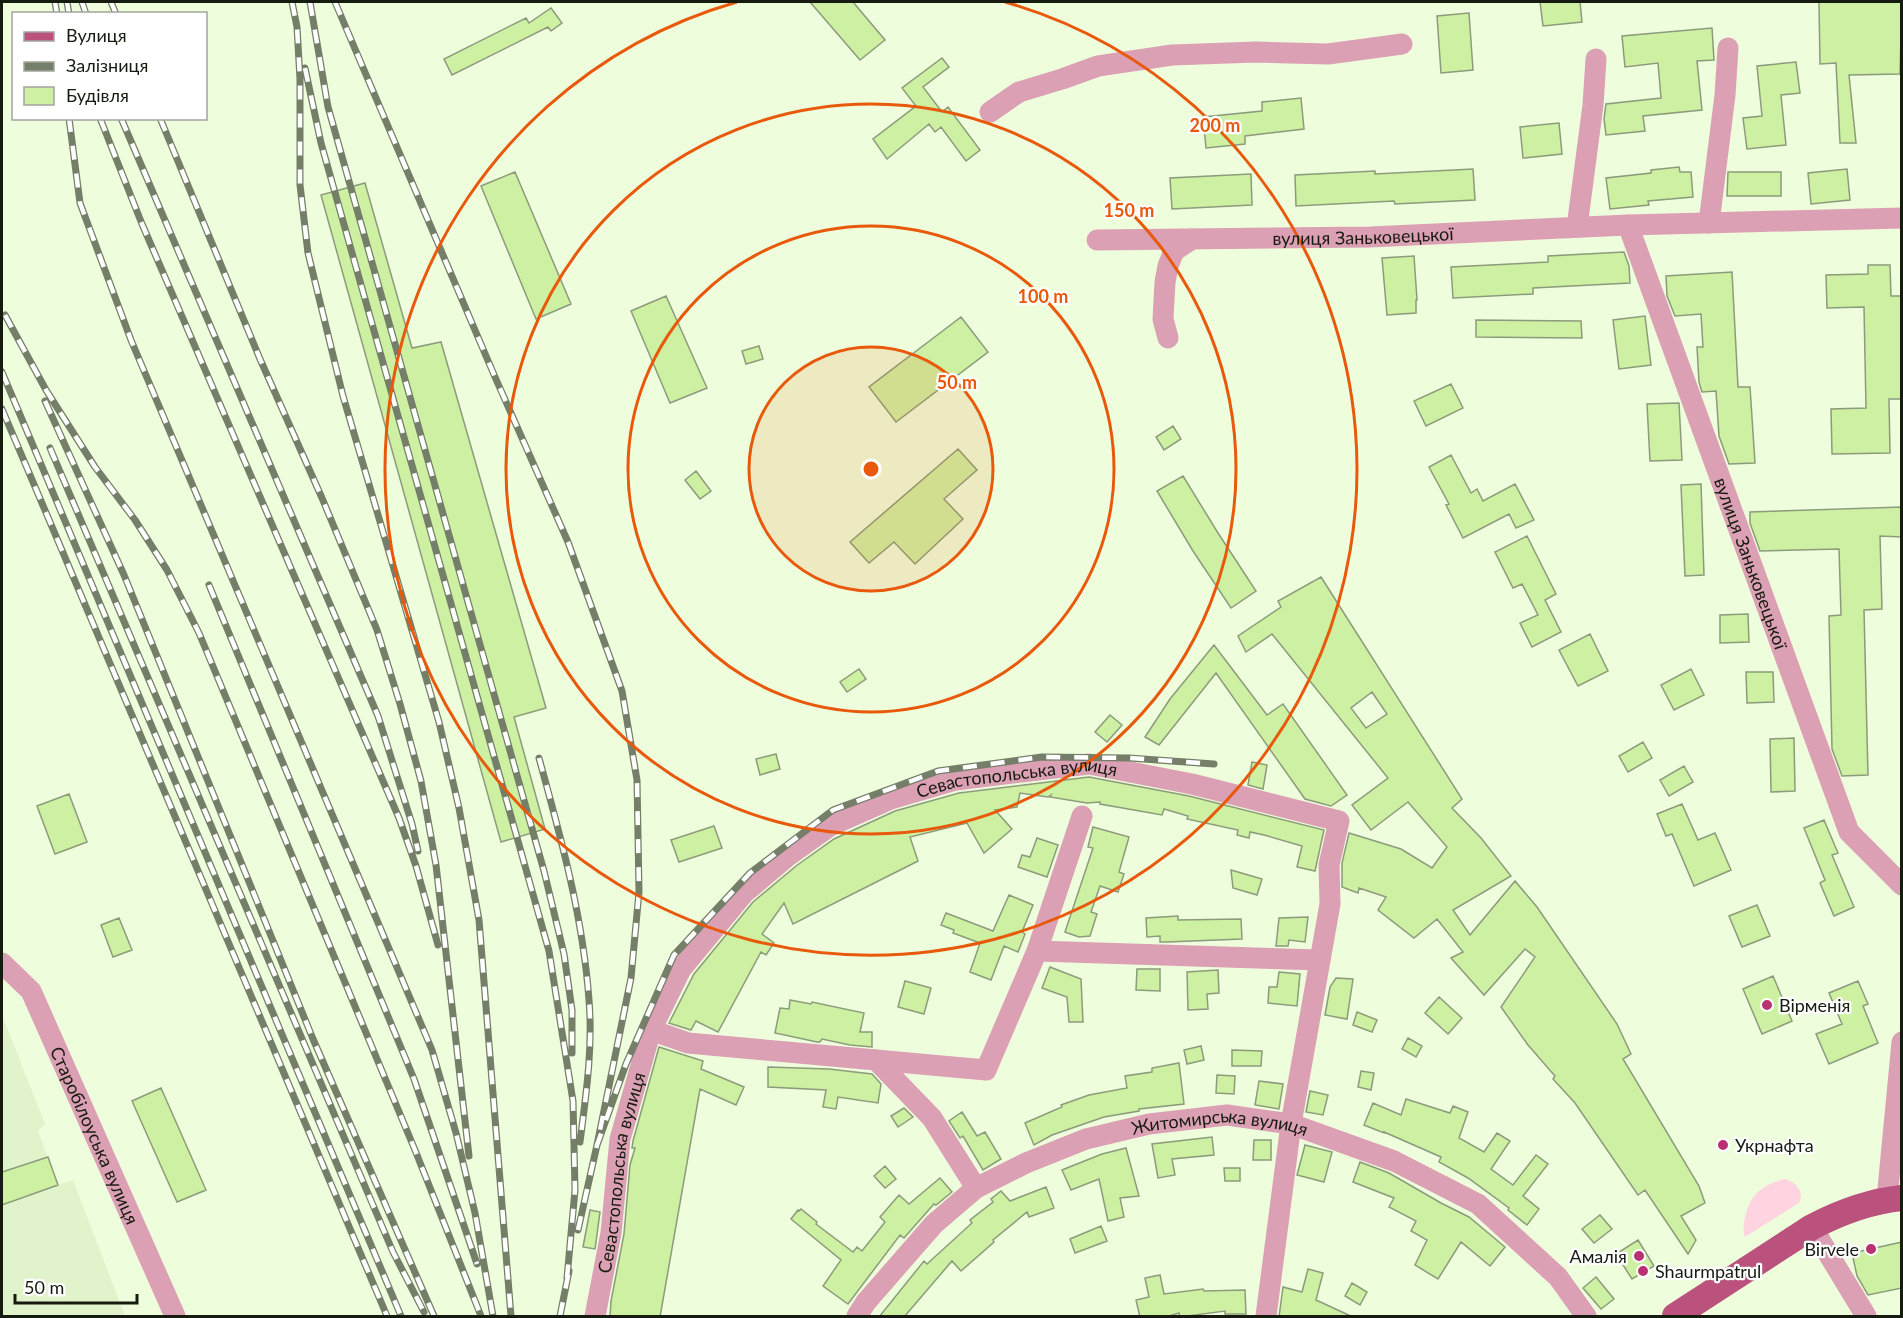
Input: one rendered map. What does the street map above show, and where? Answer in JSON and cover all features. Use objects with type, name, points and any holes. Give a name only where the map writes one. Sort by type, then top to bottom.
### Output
[{"type":"main road","points":[[1675,1317],[1830,1217],[1894,1199]]},
{"type":"street","points":[[990,112],[1019,92],[1098,66],[1172,56],[1256,52],[1328,54],[1402,44]]},
{"type":"street","points":[[1709,223],[1725,95],[1728,48]]},
{"type":"street","points":[[1577,227],[1593,105],[1596,59]]},
{"type":"street","name":"вулиця Заньковецької","points":[[1097,240],[1370,237],[1628,225],[1902,218]]},
{"type":"street","name":"вулиця Заньковецької","points":[[1628,225],[1849,832],[1902,885]]},
{"type":"street","points":[[1168,338],[1163,319],[1168,266],[1174,251],[1192,239]]},
{"type":"street","name":"Севастопольська вулиця","points":[[595,1317],[611,1233],[620,1139],[651,1030],[681,969],[744,893],[788,856],[830,826],[891,799],[956,780],[1089,764],[1192,784],[1339,821],[1329,865],[1330,904],[1291,1124],[1266,1317]]},
{"type":"street","points":[[651,1030],[688,1043],[986,1070],[1037,951],[1082,816]]},
{"type":"street","points":[[1037,951],[1320,960]]},
{"type":"street","name":"Старобілоуська вулиця","points":[[2,963],[31,991],[175,1317]]},
{"type":"street","points":[[1894,1199],[1889,1158],[1902,1042]]},
{"type":"street","points":[[876,1060],[932,1118],[976,1188]]},
{"type":"street","name":"Житомирська вулиця","points":[[858,1317],[866,1302],[934,1224],[976,1188],[1026,1163],[1086,1139],[1149,1124],[1227,1115],[1291,1124],[1394,1161],[1478,1204],[1558,1277],[1586,1317]]},
{"type":"street","points":[[1812,1227],[1866,1317]]},
{"type":"shaded area","points":[[2,1015],[45,1124],[38,1131],[58,1185],[73,1180],[125,1316],[2,1316]]},
{"type":"shaded area","points":[[1785,1179],[1793,1182],[1800,1191],[1799,1203],[1745,1237],[1744,1221],[1752,1199],[1765,1187]]},
{"type":"building","points":[[810,2],[853,2],[885,40],[860,60]]},
{"type":"building","points":[[1540,2],[1580,2],[1582,22],[1543,26]]},
{"type":"building","points":[[1819,2],[1902,2],[1900,74],[1849,75],[1856,143],[1840,143],[1836,63],[1820,64]]},
{"type":"building","points":[[551,8],[562,23],[551,31],[548,27],[452,75],[444,59],[526,18],[529,23]]},
{"type":"building","points":[[1469,13],[1473,70],[1441,73],[1437,16]]},
{"type":"building","points":[[1712,28],[1714,60],[1697,61],[1702,110],[1643,116],[1645,131],[1606,135],[1604,119],[1606,104],[1661,98],[1658,63],[1625,67],[1622,36]]},
{"type":"building","points":[[942,58],[949,67],[923,87],[942,112],[948,107],[980,150],[966,161],[941,127],[935,132],[929,124],[887,159],[873,139],[916,106],[902,88]]},
{"type":"building","points":[[1796,62],[1800,93],[1781,95],[1786,145],[1747,149],[1743,118],[1762,116],[1757,66]]},
{"type":"building","points":[[1301,98],[1304,129],[1245,136],[1245,144],[1206,148],[1203,117],[1262,111],[1262,102]]},
{"type":"building","points":[[1559,123],[1562,154],[1523,158],[1520,127]]},
{"type":"building","points":[[1679,167],[1680,172],[1691,172],[1693,197],[1648,201],[1649,205],[1610,209],[1606,178]]},
{"type":"building","points":[[1473,169],[1475,200],[1296,206],[1295,175]]},
{"type":"building","points":[[1847,169],[1850,200],[1811,204],[1808,173]]},
{"type":"building","points":[[515,172],[571,304],[536,319],[481,186]]},
{"type":"building","points":[[1728,172],[1781,172],[1781,196],[1727,196]]},
{"type":"building","points":[[1251,174],[1252,205],[1172,209],[1170,178]]},
{"type":"building","points":[[365,183],[412,348],[441,342],[546,708],[514,717],[545,829],[501,842],[321,195]]},
{"type":"building","points":[[1624,252],[1629,266],[1630,283],[1533,288],[1533,294],[1453,298],[1451,267],[1548,262],[1548,256]]},
{"type":"building","points":[[1414,256],[1416,313],[1387,315],[1382,258]]},
{"type":"building","points":[[1868,265],[1890,265],[1891,296],[1902,296],[1902,399],[1889,399],[1890,453],[1832,454],[1831,409],[1866,408],[1864,307],[1827,308],[1826,275],[1868,274]]},
{"type":"building","points":[[1732,272],[1738,387],[1750,387],[1755,463],[1729,464],[1719,436],[1716,391],[1702,392],[1699,382],[1697,347],[1703,347],[1701,314],[1675,316],[1667,296],[1666,276]]},
{"type":"building","points":[[666,296],[707,388],[670,403],[631,311]]},
{"type":"building","points":[[1645,316],[1651,365],[1619,369],[1613,320]]},
{"type":"building","points":[[961,317],[988,352],[896,422],[869,387]]},
{"type":"building","points":[[1476,320],[1581,321],[1582,338],[1476,337]]},
{"type":"building","points":[[759,346],[763,359],[746,364],[742,351]]},
{"type":"building","points":[[1451,384],[1463,408],[1426,426],[1414,401]]},
{"type":"building","points":[[1679,403],[1682,460],[1650,461],[1647,404]]},
{"type":"building","points":[[1173,426],[1181,439],[1164,450],[1156,437]]},
{"type":"building","points":[[958,449],[977,470],[944,499],[963,519],[915,564],[894,542],[869,563],[850,542]]},
{"type":"building","points":[[1451,455],[1471,493],[1477,489],[1483,501],[1515,484],[1534,520],[1516,528],[1509,514],[1463,538],[1446,505],[1449,504],[1429,467]]},
{"type":"building","points":[[696,471],[711,491],[700,499],[685,480]]},
{"type":"building","points":[[1183,476],[1256,591],[1231,608],[1157,491]]},
{"type":"building","points":[[1701,484],[1704,575],[1685,576],[1681,485]]},
{"type":"building","points":[[1902,507],[1902,537],[1880,536],[1882,609],[1864,610],[1868,775],[1842,776],[1832,749],[1829,616],[1841,615],[1839,549],[1760,551],[1750,523],[1750,512]]},
{"type":"building","points":[[1527,536],[1556,594],[1545,600],[1561,632],[1532,647],[1520,623],[1538,615],[1522,584],[1513,588],[1495,552]]},
{"type":"building","points":[[1321,577],[1462,799],[1452,808],[1481,838],[1511,876],[1453,910],[1470,935],[1515,881],[1537,907],[1617,1024],[1631,1054],[1623,1059],[1699,1186],[1705,1203],[1681,1216],[1696,1240],[1688,1254],[1645,1190],[1638,1195],[1575,1103],[1553,1079],[1555,1076],[1528,1045],[1501,1007],[1535,957],[1525,949],[1484,995],[1451,958],[1463,952],[1437,919],[1414,938],[1378,910],[1386,897],[1359,888],[1358,893],[1342,887],[1342,863],[1349,833],[1401,849],[1432,868],[1447,847],[1408,802],[1371,830],[1352,805],[1388,778],[1272,634],[1246,652],[1238,636],[1281,607],[1278,601]],"holes":[[[1372,692],[1387,714],[1366,728],[1351,708]]]},
{"type":"building","points":[[1748,614],[1749,642],[1720,643],[1720,615]]},
{"type":"building","points":[[1590,634],[1608,671],[1578,686],[1559,650]]},
{"type":"building","points":[[1214,645],[1267,715],[1283,704],[1347,795],[1331,806],[1305,799],[1216,673],[1159,745],[1145,737],[1170,699]]},
{"type":"building","points":[[859,669],[866,679],[847,692],[840,682]]},
{"type":"building","points":[[1691,669],[1704,695],[1674,710],[1661,685]]},
{"type":"building","points":[[1746,672],[1773,672],[1774,702],[1747,703]]},
{"type":"building","points":[[1110,715],[1122,725],[1107,742],[1095,732]]},
{"type":"building","points":[[1794,738],[1795,791],[1771,792],[1770,739]]},
{"type":"building","points":[[1643,742],[1652,758],[1628,772],[1619,756]]},
{"type":"building","points":[[776,754],[780,769],[760,775],[756,759]]},
{"type":"building","points":[[1252,762],[1267,765],[1263,789],[1248,785]]},
{"type":"building","points":[[1684,766],[1693,782],[1669,796],[1660,780]]},
{"type":"building","points":[[1089,777],[1189,796],[1324,830],[1315,871],[1297,867],[1302,846],[1264,835],[1250,832],[1249,838],[1237,835],[1238,830],[1187,819],[1188,816],[1164,809],[1162,815],[1100,804],[1100,802],[1087,803],[1050,797],[1051,795],[1048,797],[1020,793],[1017,807],[995,810],[1012,829],[984,853],[967,823],[910,837],[918,861],[793,924],[784,903],[762,934],[774,943],[766,955],[761,952],[718,1032],[696,1021],[691,1030],[669,1023],[694,974],[753,902],[796,866],[834,839],[895,811],[959,793]]},
{"type":"building","points":[[69,794],[87,842],[55,854],[37,806]]},
{"type":"building","points":[[1682,804],[1698,840],[1715,833],[1731,870],[1694,886],[1672,834],[1666,836],[1657,814]]},
{"type":"building","points":[[1824,820],[1838,853],[1832,855],[1854,907],[1834,916],[1820,883],[1825,880],[1804,828]]},
{"type":"building","points":[[714,826],[722,848],[679,862],[671,840]]},
{"type":"building","points":[[1093,827],[1129,837],[1119,872],[1124,874],[1118,892],[1100,886],[1091,912],[1097,914],[1090,936],[1079,937],[1065,932],[1093,848],[1088,847]]},
{"type":"building","points":[[1037,838],[1058,845],[1047,877],[1018,867],[1022,855],[1030,857]]},
{"type":"building","points":[[1231,870],[1262,879],[1257,895],[1233,888]]},
{"type":"building","points":[[1009,895],[1033,905],[1022,932],[1025,934],[1018,952],[1004,946],[991,980],[970,972],[980,943],[953,933],[954,930],[941,925],[946,913],[993,931]]},
{"type":"building","points":[[1757,905],[1770,936],[1742,947],[1729,916]]},
{"type":"building","points":[[1178,916],[1178,920],[1241,919],[1242,939],[1160,942],[1160,936],[1147,937],[1146,918]]},
{"type":"building","points":[[1308,917],[1305,942],[1289,940],[1288,946],[1276,946],[1279,918]]},
{"type":"building","points":[[119,918],[132,950],[113,957],[101,925]]},
{"type":"building","points":[[1050,967],[1081,979],[1083,1022],[1069,1022],[1067,997],[1042,988]]},
{"type":"building","points":[[1137,969],[1160,969],[1160,991],[1136,990]]},
{"type":"building","points":[[1218,970],[1219,993],[1207,994],[1208,1009],[1188,1010],[1187,972]]},
{"type":"building","points":[[1279,972],[1300,974],[1297,1006],[1268,1003],[1269,987],[1277,987]]},
{"type":"building","name":"Вірменія","points":[[1773,976],[1792,1021],[1762,1034],[1743,989]]},
{"type":"building","points":[[1336,978],[1353,979],[1347,1019],[1325,1015],[1330,987]]},
{"type":"building","points":[[905,981],[931,988],[924,1014],[898,1007]]},
{"type":"building","points":[[1858,981],[1868,1004],[1863,1006],[1878,1043],[1829,1064],[1816,1034],[1842,1024],[1829,993]]},
{"type":"building","points":[[1439,997],[1462,1018],[1448,1034],[1425,1013]]},
{"type":"building","points":[[790,1000],[811,1004],[812,1002],[864,1013],[860,1032],[872,1032],[872,1047],[822,1039],[817,1042],[775,1033],[780,1008],[789,1009]]},
{"type":"building","points":[[1357,1012],[1377,1020],[1372,1032],[1353,1025]]},
{"type":"building","points":[[1408,1038],[1422,1046],[1416,1057],[1402,1049]]},
{"type":"building","points":[[1201,1046],[1204,1060],[1187,1064],[1184,1050]]},
{"type":"building","points":[[659,1047],[703,1061],[701,1069],[744,1087],[736,1105],[700,1089],[660,1317],[610,1317],[624,1234],[630,1165],[635,1148],[632,1148],[633,1141]]},
{"type":"building","points":[[1232,1050],[1262,1051],[1261,1066],[1232,1066]]},
{"type":"building","points":[[1179,1063],[1184,1104],[1139,1109],[1139,1111],[1104,1117],[1052,1135],[1034,1145],[1025,1123],[1062,1107],[1061,1105],[1089,1095],[1127,1088],[1125,1076],[1152,1072],[1152,1068]]},
{"type":"building","points":[[768,1067],[829,1069],[872,1074],[881,1084],[878,1103],[838,1097],[836,1109],[823,1107],[826,1090],[768,1087]]},
{"type":"building","points":[[1361,1071],[1374,1073],[1371,1090],[1358,1087]]},
{"type":"building","points":[[1217,1075],[1235,1076],[1234,1094],[1216,1093]]},
{"type":"building","points":[[1259,1081],[1283,1084],[1279,1109],[1255,1105]]},
{"type":"building","points":[[161,1088],[206,1190],[177,1202],[132,1101]]},
{"type":"building","points":[[1310,1091],[1328,1095],[1323,1115],[1306,1112]]},
{"type":"building","points":[[1406,1099],[1450,1113],[1453,1106],[1468,1112],[1459,1138],[1484,1152],[1497,1133],[1510,1141],[1491,1169],[1513,1185],[1536,1155],[1548,1164],[1523,1196],[1539,1209],[1527,1225],[1508,1210],[1509,1208],[1468,1178],[1439,1162],[1441,1157],[1364,1125],[1373,1103],[1401,1115]]},
{"type":"building","points":[[904,1108],[913,1117],[898,1127],[891,1116]]},
{"type":"building","points":[[962,1112],[977,1136],[985,1132],[1001,1159],[983,1170],[963,1136],[960,1138],[949,1121]]},
{"type":"building","points":[[1212,1137],[1214,1155],[1172,1159],[1175,1175],[1158,1178],[1152,1144]]},
{"type":"building","points":[[1254,1140],[1271,1140],[1271,1160],[1253,1160]]},
{"type":"building","points":[[1305,1145],[1332,1152],[1324,1182],[1297,1175]]},
{"type":"building","points":[[1126,1148],[1139,1196],[1120,1198],[1124,1217],[1108,1221],[1099,1179],[1071,1190],[1062,1170],[1102,1154]]},
{"type":"building","points":[[48,1157],[58,1185],[2,1205],[2,1172]]},
{"type":"building","points":[[1360,1162],[1389,1173],[1469,1217],[1505,1247],[1490,1266],[1461,1242],[1438,1279],[1415,1265],[1427,1240],[1411,1231],[1416,1221],[1389,1207],[1394,1198],[1353,1182]]},
{"type":"building","points":[[885,1166],[896,1179],[885,1188],[874,1176]]},
{"type":"building","points":[[1224,1168],[1240,1168],[1240,1181],[1225,1181]]},
{"type":"building","points":[[940,1178],[952,1192],[936,1205],[934,1204],[904,1238],[900,1235],[848,1304],[823,1286],[841,1260],[791,1219],[798,1210],[801,1209],[817,1222],[816,1224],[853,1252],[857,1247],[862,1251],[885,1222],[880,1217],[899,1195],[909,1204]]},
{"type":"building","points":[[1046,1187],[1054,1208],[1029,1217],[1027,1212],[961,1271],[952,1261],[904,1317],[879,1317],[924,1261],[927,1264],[972,1223],[970,1220],[993,1202],[991,1199],[1001,1191],[1010,1201]]},
{"type":"building","points":[[590,1210],[600,1212],[595,1249],[583,1247]]},
{"type":"building","points":[[1600,1215],[1612,1229],[1594,1243],[1582,1229]]},
{"type":"building","points":[[1101,1226],[1107,1241],[1075,1253],[1070,1239]]},
{"type":"building","points":[[1638,1240],[1654,1266],[1632,1279],[1616,1254]]},
{"type":"building","points":[[1902,1242],[1902,1288],[1868,1295],[1857,1276],[1852,1253]]},
{"type":"building","points":[[1308,1269],[1323,1273],[1316,1300],[1353,1317],[1279,1317],[1283,1287],[1302,1292]]},
{"type":"building","points":[[1160,1275],[1164,1294],[1203,1289],[1204,1291],[1245,1290],[1246,1314],[1225,1314],[1225,1311],[1180,1317],[1179,1313],[1166,1317],[1140,1317],[1136,1300],[1149,1297],[1145,1278]]},
{"type":"building","points":[[1596,1277],[1614,1299],[1601,1309],[1583,1288]]},
{"type":"building","points":[[1352,1283],[1367,1292],[1360,1305],[1345,1296]]},
{"type":"railway","points":[[55,2],[57,12]]},
{"type":"railway","points":[[67,2],[69,12]]},
{"type":"railway","points":[[82,2],[85,12]]},
{"type":"railway","points":[[111,2],[115,12]]},
{"type":"railway","points":[[292,2],[297,27],[300,79],[300,185],[308,253],[343,396],[439,722],[459,808],[479,920],[511,1316]]},
{"type":"railway","points":[[310,2],[328,107],[544,871],[564,954],[572,1010],[572,1053]]},
{"type":"railway","points":[[335,2],[568,542],[622,691],[637,780],[639,892],[631,978],[597,1145],[626,1064],[674,955],[750,873],[833,810],[938,771],[1042,757],[1129,758],[1214,764]]},
{"type":"railway","points":[[305,68],[321,143],[549,951],[573,1101],[575,1190],[567,1278]]},
{"type":"railway","points":[[69,120],[80,203],[131,340],[432,1050],[456,1133],[475,1213],[493,1316]]},
{"type":"railway","points":[[101,120],[142,224],[399,818],[416,866],[438,945]]},
{"type":"railway","points":[[122,120],[378,716],[412,824],[418,851]]},
{"type":"railway","points":[[161,120],[260,359],[322,498],[377,630],[400,704],[421,781],[436,865],[469,1156]]},
{"type":"railway","points":[[5,315],[46,390],[95,467],[135,520],[167,570],[199,633],[415,1150],[481,1316]]},
{"type":"railway","points":[[2,372],[401,1316]]},
{"type":"railway","points":[[45,401],[124,575],[313,1039],[434,1316]]},
{"type":"railway","points":[[2,409],[387,1316]]},
{"type":"railway","points":[[50,448],[393,1252],[424,1312]]},
{"type":"railway","points":[[209,585],[414,1079],[477,1264]]},
{"type":"railway","points":[[539,758],[570,878],[586,969],[590,1036],[580,1142]]},
{"type":"railway","points":[[578,1230],[597,1145]]},
{"type":"railway","points":[[560,1316],[569,1271]]},
{"type":"place","name":"Вірменія","points":[[1767,1005]]},
{"type":"place","name":"Укрнафта","points":[[1723,1145]]},
{"type":"place","name":"Birvele","points":[[1871,1249]]},
{"type":"place","name":"Амалія","points":[[1639,1256]]},
{"type":"place","name":"Shaurmpatrul","points":[[1643,1271]]}]
